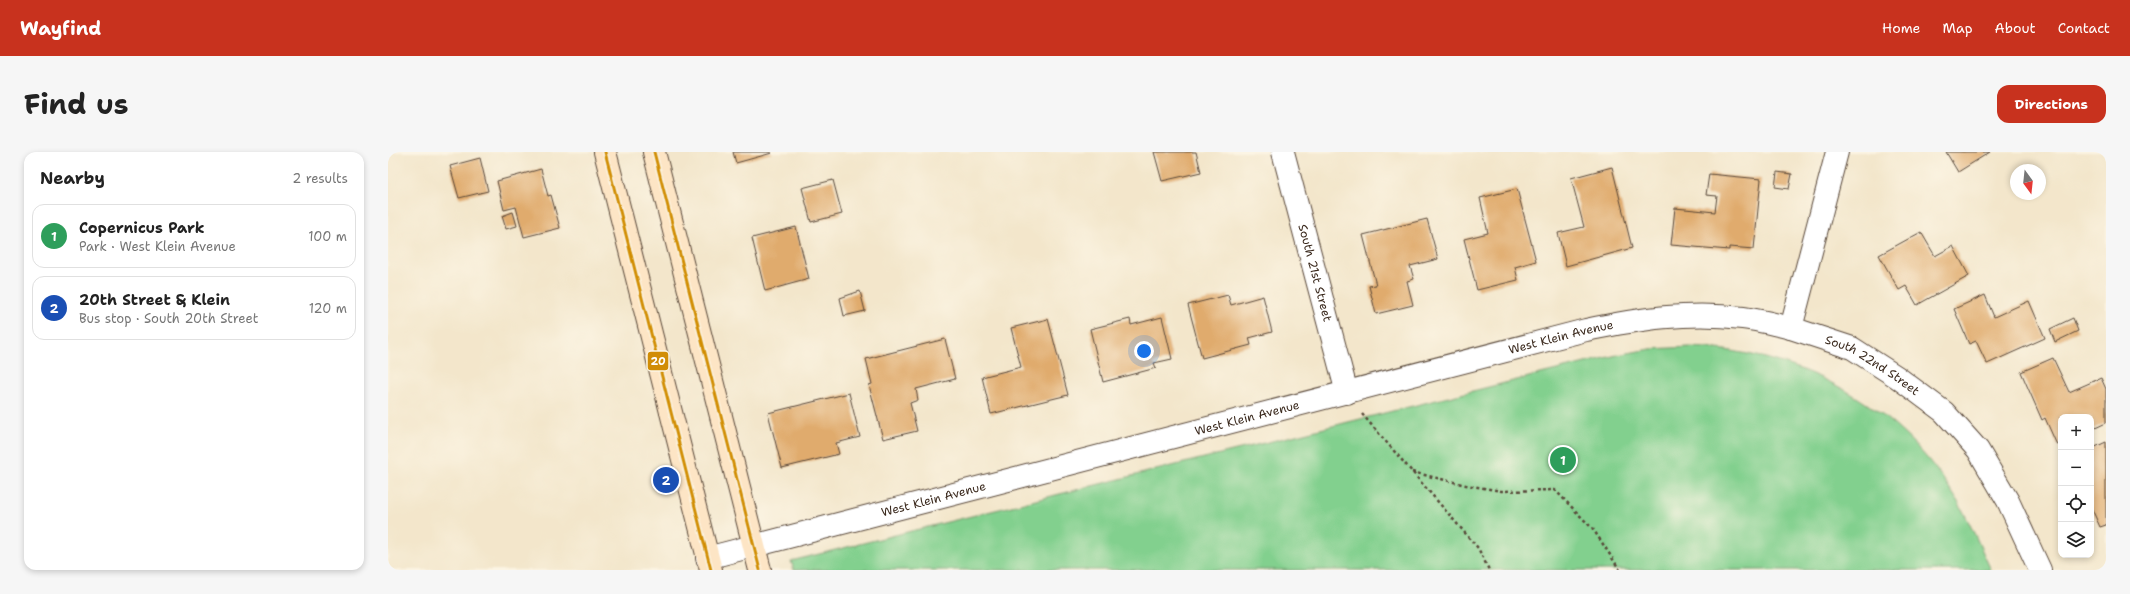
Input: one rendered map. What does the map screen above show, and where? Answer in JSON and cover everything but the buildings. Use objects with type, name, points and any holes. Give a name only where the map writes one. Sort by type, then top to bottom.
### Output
[{"type":"street","points":[[605,152],[709,564]]},
{"type":"street","points":[[654,152],[760,570]]},
{"type":"street","name":"South 21st Street","points":[[1283,152],[1346,393]]},
{"type":"street","points":[[1791,328],[1837,152]]},
{"type":"street","name":"West Klein Avenue","points":[[709,564],[754,545],[1586,330],[1640,319],[1686,315],[1743,318],[1791,328]]},
{"type":"street","name":"South 22nd Street","points":[[1791,328],[1852,348],[1897,377],[1944,412],[1978,450],[2008,501],[2040,570]]},
{"type":"path","points":[[1346,393],[1362,415],[1478,548],[1489,570]]},
{"type":"path","points":[[1412,472],[1466,485],[1501,490],[1555,490],[1593,529],[1620,570]]},
{"type":"green space","points":[[1690,347],[1728,351],[1765,358],[1801,369],[1835,385],[1867,404],[1896,426],[1923,453],[1946,483],[1965,514],[1991,570],[794,570],[791,561],[1617,355],[1650,349]]},
{"type":"transit line","name":"20","points":[[605,152],[711,570]]},
{"type":"transit line","name":"20","points":[[654,152],[760,570]]},
{"type":"place","name":"Copernicus Park","points":[[1563,460]]},
{"type":"place","name":"20th Street & Klein","points":[[666,480]]}]
